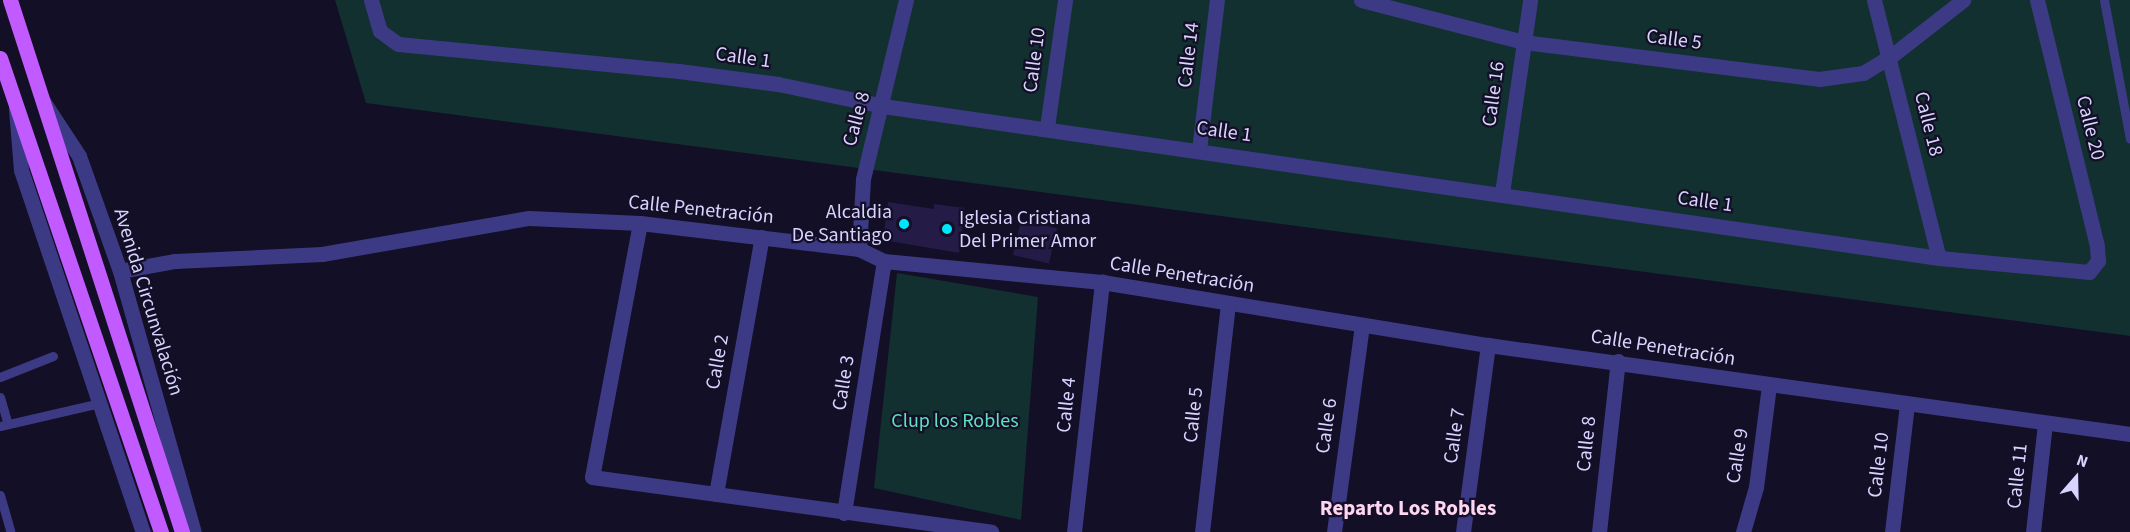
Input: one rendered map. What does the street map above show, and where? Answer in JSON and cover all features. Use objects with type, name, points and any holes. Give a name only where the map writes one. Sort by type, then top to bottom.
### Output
[{"type":"main road","name":"Avenida Circunvalación","points":[[10,0],[38,94],[182,532]]},
{"type":"main road","points":[[0,58],[161,532]]},
{"type":"street","name":"Calle 1","points":[[371,0],[380,31],[398,44],[679,71],[778,84],[883,106],[1047,127],[1939,258],[2079,272],[2089,272],[2096,266]]},
{"type":"street","name":"Calle 8","points":[[859,249],[863,179],[883,106],[906,0]]},
{"type":"street","name":"Calle 10","points":[[1047,127],[1065,0]]},
{"type":"street","name":"Calle 14","points":[[1199,150],[1217,0]]},
{"type":"street","name":"Calle 5","points":[[1361,0],[1523,42],[1819,79],[1863,73],[1890,57],[1963,0]]},
{"type":"street","name":"Calle 16","points":[[1502,193],[1530,0]]},
{"type":"street","name":"Calle 18","points":[[1874,0],[1939,258]]},
{"type":"street","name":"Calle 20","points":[[2037,0],[2097,246],[2096,266]]},
{"type":"street","name":"Avenida Circunvalación","points":[[38,94],[62,125],[79,156],[120,271],[194,532]]},
{"type":"street","points":[[16,106],[21,170],[143,532]]},
{"type":"street","name":"Calle Penetración","points":[[120,271],[175,261],[322,254],[529,218],[640,223],[859,249],[884,261],[1102,282],[1488,345],[1618,361],[1769,386],[2130,434]]},
{"type":"street","points":[[640,223],[592,477],[991,532]]},
{"type":"street","name":"Calle 2","points":[[716,494],[762,237]]},
{"type":"street","name":"Calle 3","points":[[844,513],[884,261]]},
{"type":"street","name":"Calle 4","points":[[1074,532],[1102,282]]},
{"type":"street","name":"Calle 5","points":[[1202,532],[1228,303]]},
{"type":"street","name":"Calle 6","points":[[1334,532],[1362,326]]},
{"type":"street","name":"Calle 7","points":[[1463,532],[1488,345]]},
{"type":"street","name":"Calle 8","points":[[1599,532],[1618,361]]},
{"type":"street","name":"Calle 9","points":[[1743,532],[1756,487],[1769,386]]},
{"type":"street","name":"Calle 10","points":[[1892,532],[1907,404]]},
{"type":"street","name":"Calle 11","points":[[2033,532],[2045,424]]},
{"type":"lane","points":[[2104,0],[2130,140]]},
{"type":"lane","points":[[0,377],[53,356]]},
{"type":"lane","points":[[0,397],[4,424],[100,403]]},
{"type":"lane","points":[[0,495],[10,531]]},
{"type":"green space","points":[[335,0],[2130,0],[2130,336],[366,103]]},
{"type":"green space","name":"Clup los Robles","points":[[897,273],[1038,297],[1021,520],[874,488]]},
{"type":"building","points":[[888,202],[934,209],[934,204],[965,208],[959,253],[883,240]]},
{"type":"building","points":[[1021,220],[1057,228],[1049,263],[1013,255]]},
{"type":"place","name":"Alcaldia De Santiago","points":[[904,224]]},
{"type":"place","name":"Iglesia Cristiana Del Primer Amor","points":[[947,229]]},
{"type":"district","name":"Reparto Los Robles","points":[[1408,508]]}]
